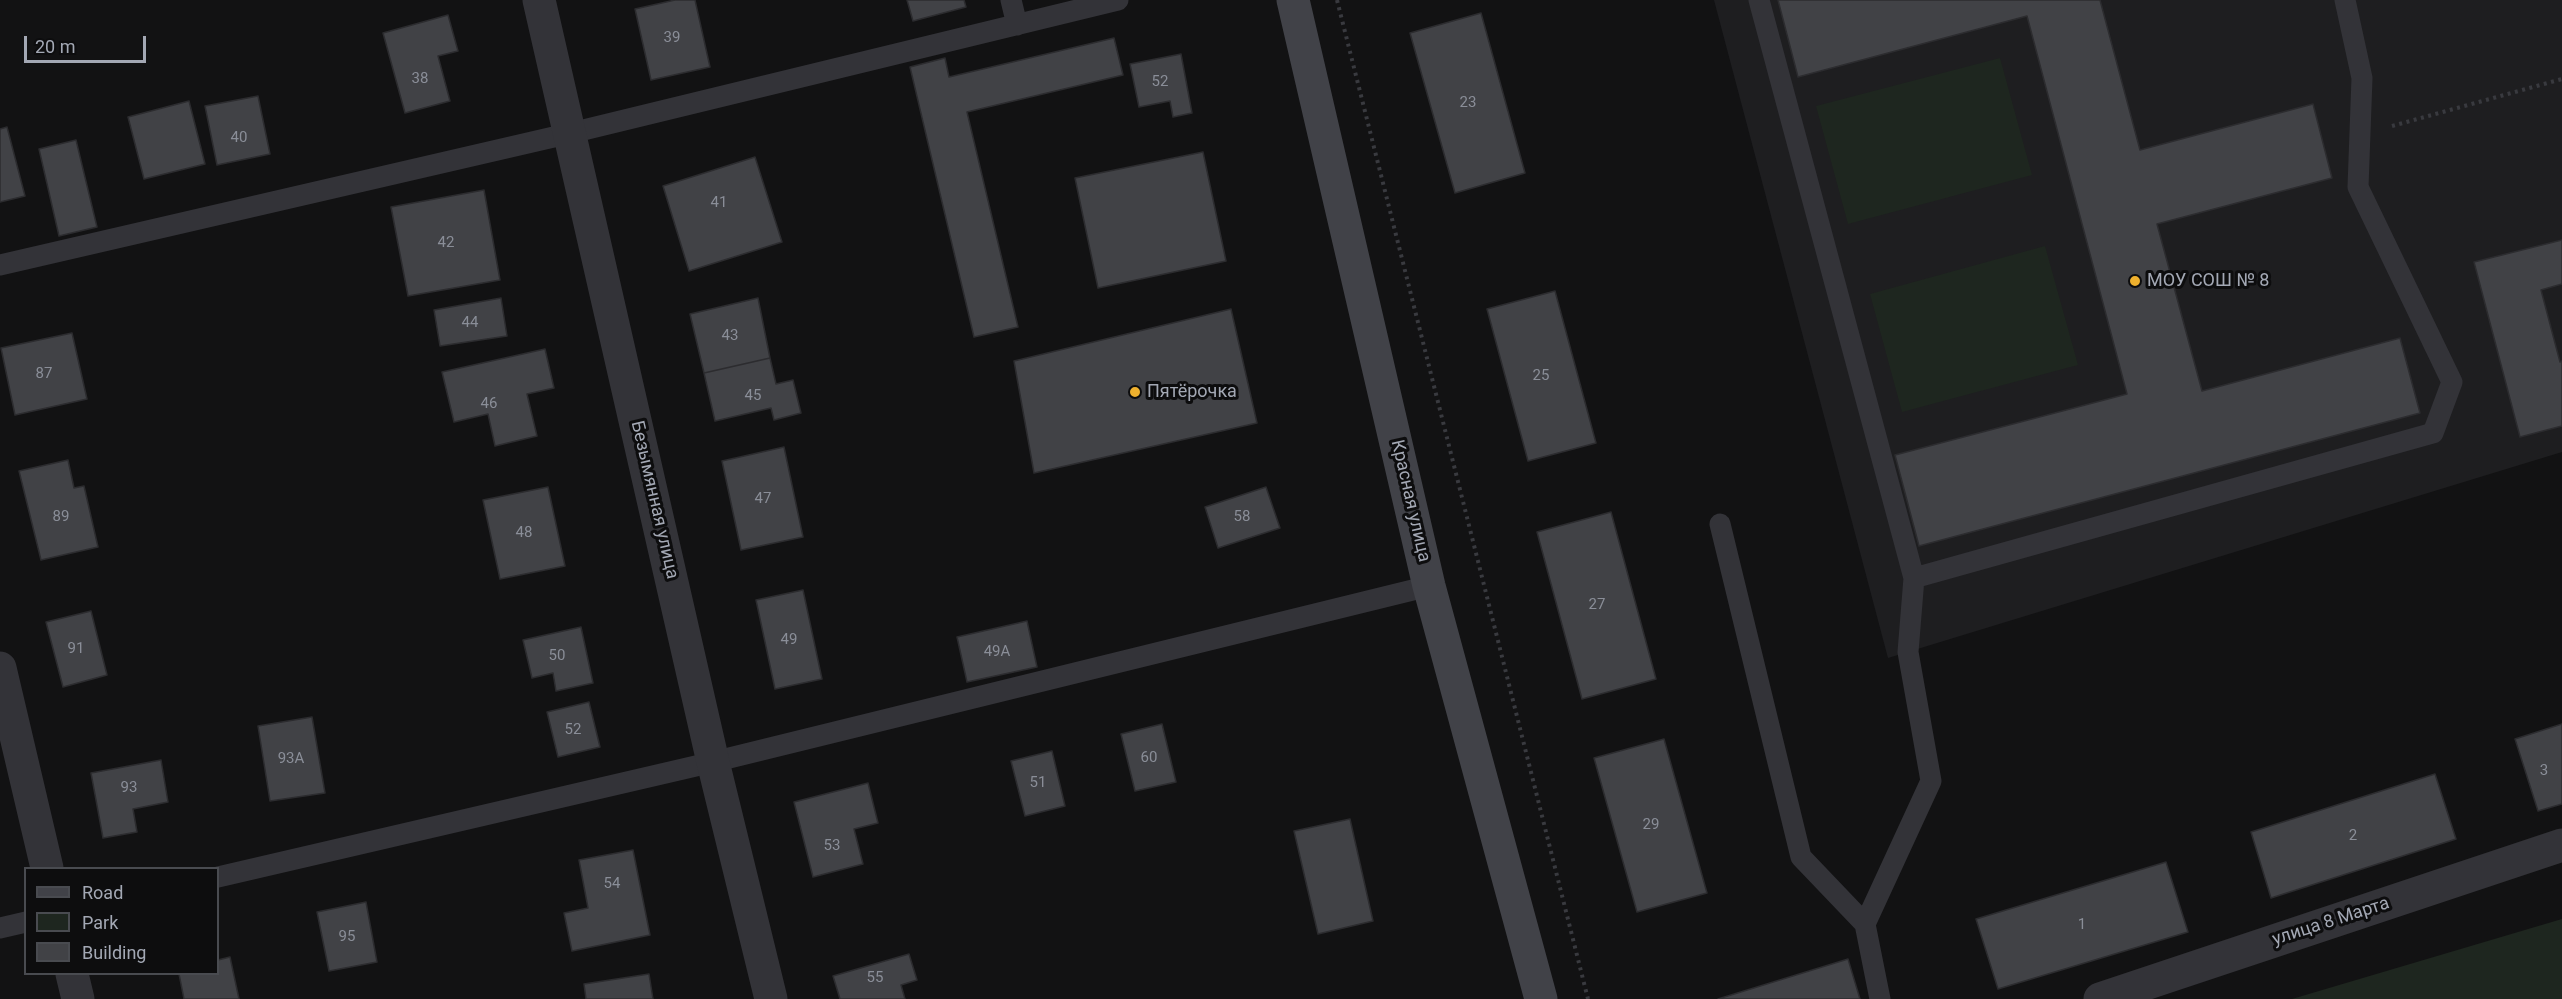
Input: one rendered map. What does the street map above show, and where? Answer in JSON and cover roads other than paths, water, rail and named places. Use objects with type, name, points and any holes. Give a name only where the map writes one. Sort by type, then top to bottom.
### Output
[{"type":"street","name":"Безымянная улица","points":[[540,0],[572,133],[712,762],[771,999]]},
{"type":"street","name":"Красная улица","points":[[1293,0],[1430,586],[1541,999]]},
{"type":"street","points":[[0,668],[47,867]]},
{"type":"street","name":"улица 8 Марта","points":[[2100,999],[2562,845]]},
{"type":"street","points":[[72,975],[78,999]]},
{"type":"lane","points":[[1011,0],[1017,25]]},
{"type":"lane","points":[[0,265],[572,133],[1118,0]]},
{"type":"lane","points":[[1759,0],[1914,578],[1908,652],[1931,781],[1865,924]]},
{"type":"lane","points":[[1914,578],[2433,434],[2452,382],[2358,187],[2362,78],[2345,0]]},
{"type":"lane","points":[[1720,524],[1801,857],[1865,924],[1880,999]]},
{"type":"lane","points":[[219,877],[712,762],[1430,586]]},
{"type":"lane","points":[[0,928],[24,922]]},
{"type":"place","name":"МОУ СОШ № 8","points":[[2135,281]]},
{"type":"place","name":"Пятёрочка","points":[[1135,392]]}]
